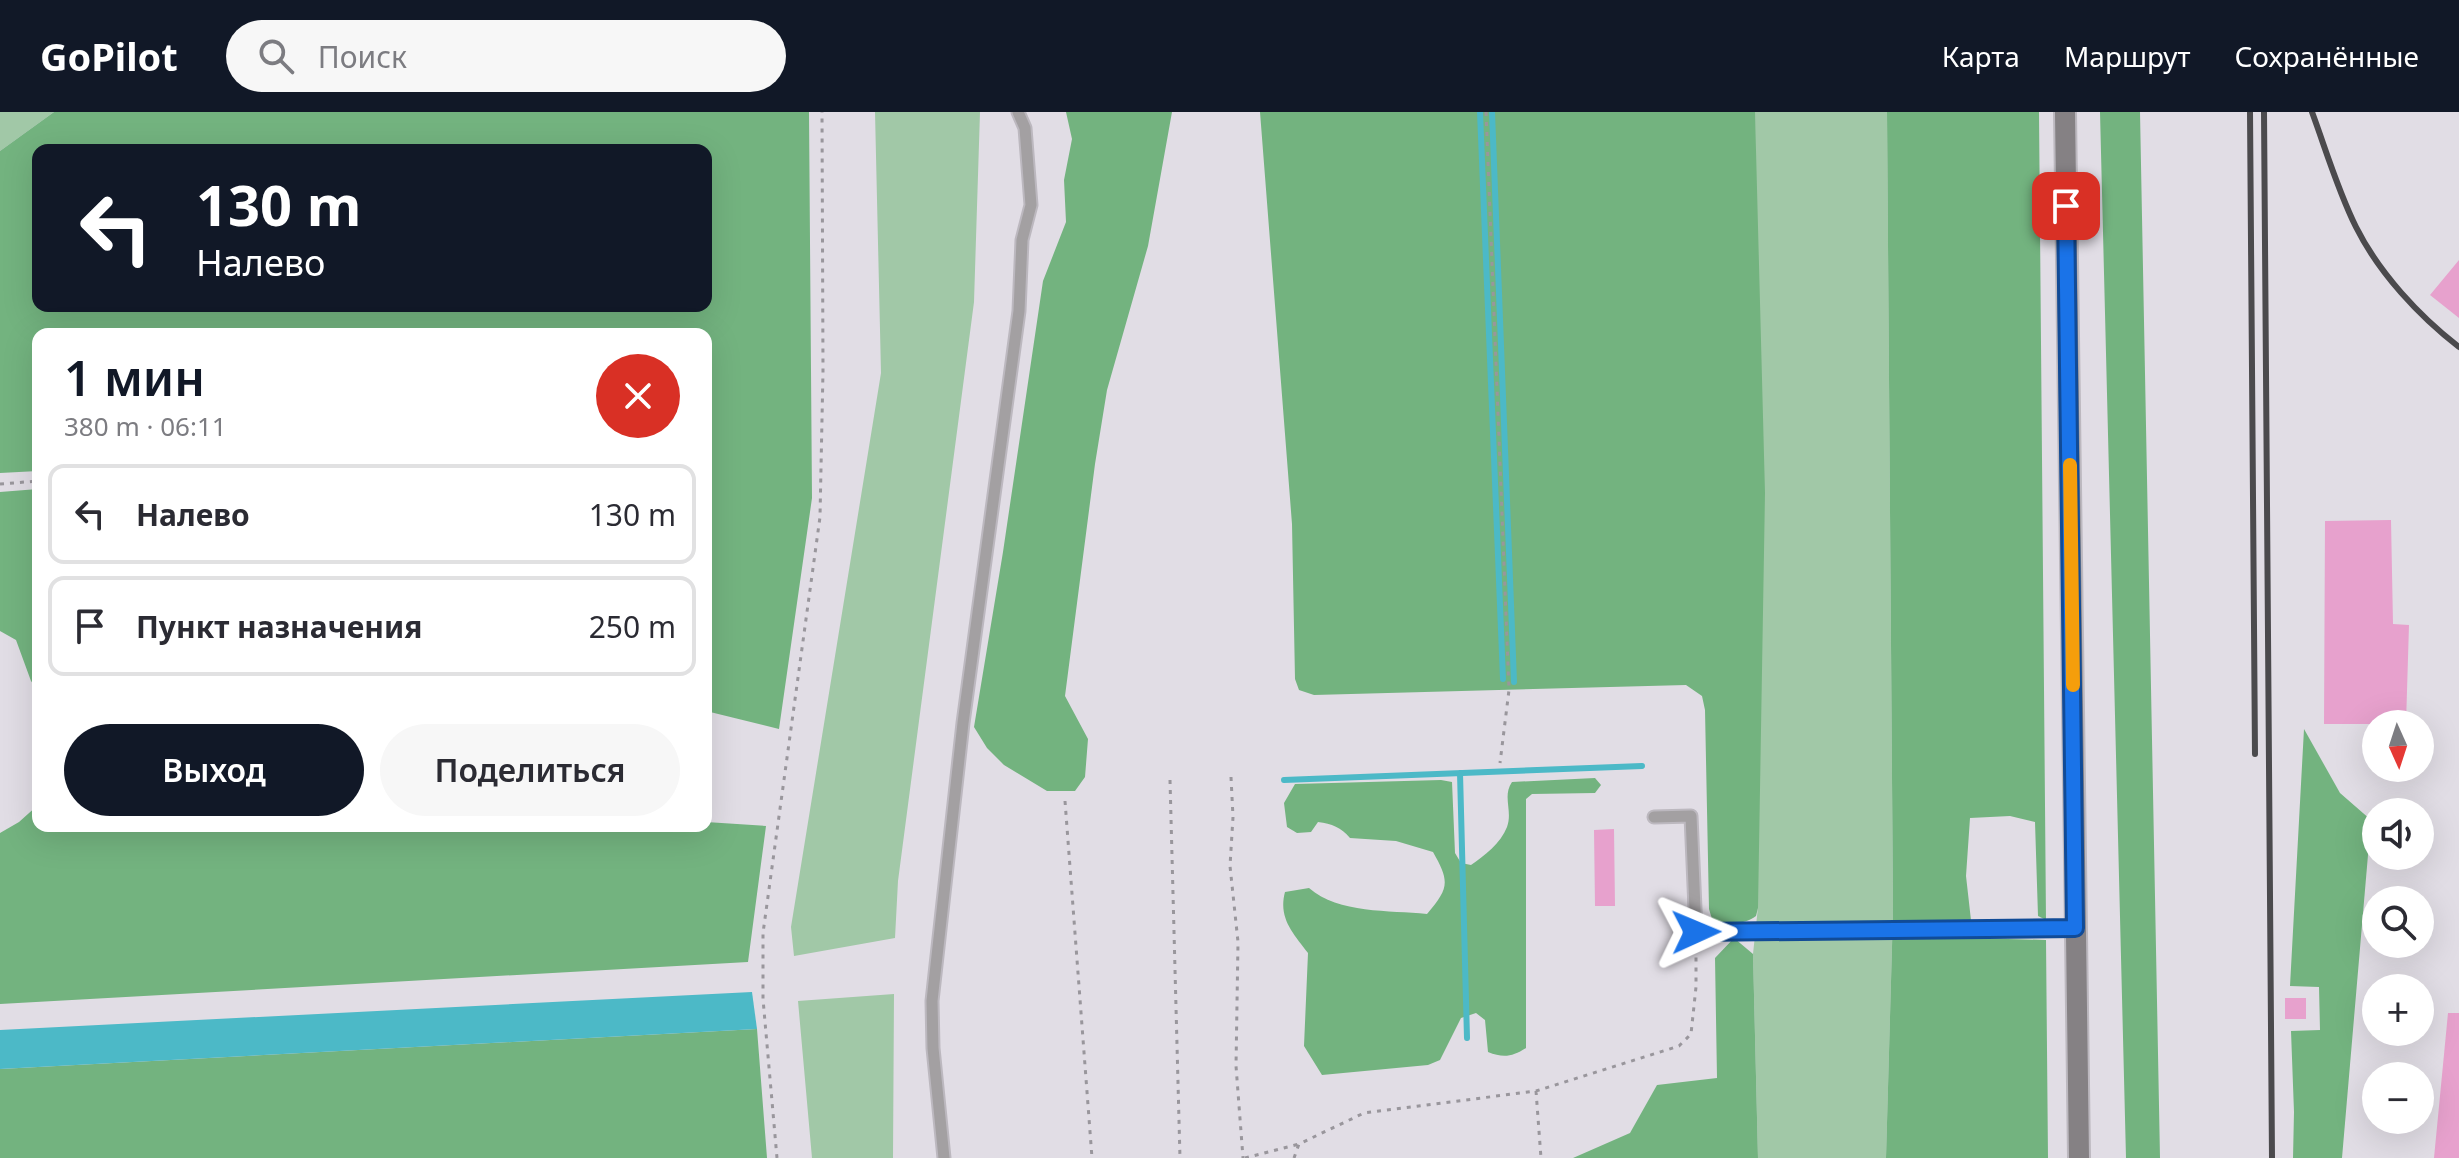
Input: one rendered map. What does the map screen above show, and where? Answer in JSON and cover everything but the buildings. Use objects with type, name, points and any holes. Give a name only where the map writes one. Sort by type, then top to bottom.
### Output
[{"type":"main road","points":[[2065,112],[2079,1158]]},
{"type":"lane","points":[[944,1158],[933,1048],[932,1001],[961,738],[1019,311],[1022,240],[1031,205],[1025,128],[1018,112]]},
{"type":"lane","points":[[1654,817],[1691,816],[1696,932],[2075,928]]},
{"type":"path","points":[[777,1158],[763,999],[763,933],[820,517],[822,112]]},
{"type":"path","points":[[1486,112],[1509,690],[1500,763]]},
{"type":"path","points":[[0,484],[32,481]]},
{"type":"path","points":[[1231,777],[1233,817],[1230,866],[1238,942],[1236,1066],[1244,1158],[1299,1144],[1364,1113],[1536,1091],[1679,1046],[1691,1034],[1696,987],[1696,932]]},
{"type":"path","points":[[1170,780],[1180,1158]]},
{"type":"path","points":[[1065,801],[1092,1158]]},
{"type":"path","points":[[1536,1091],[1541,1158]]},
{"type":"path","points":[[1294,1158],[1299,1144]]},
{"type":"green space","points":[[0,112],[54,112],[0,151]]},
{"type":"green space","points":[[54,112],[809,112],[812,498],[779,729],[712,712],[712,328],[32,328],[32,471],[0,473],[0,151]]},
{"type":"green space","points":[[875,112],[980,112],[974,302],[898,881],[895,938],[794,956],[791,927],[881,373]]},
{"type":"green space","points":[[1066,112],[1172,112],[1148,246],[1107,390],[1095,464],[1065,696],[1088,739],[1085,777],[1075,791],[1047,791],[1004,765],[987,748],[974,727],[1043,281],[1066,222],[1064,180],[1072,139]]},
{"type":"green space","points":[[1260,112],[1755,112],[1765,493],[1756,916],[1735,923],[1712,919],[1709,909],[1705,710],[1702,696],[1686,685],[1314,695],[1299,690],[1295,679],[1292,524]]},
{"type":"green space","points":[[1755,112],[1887,112],[1893,911],[1886,1158],[1758,1158],[1753,954],[1758,907]]},
{"type":"green space","points":[[1887,112],[2039,112],[2046,920],[2038,916],[2035,822],[2010,816],[1970,818],[1966,876],[1973,938],[2046,940],[2048,1158],[1886,1158],[1893,911]]},
{"type":"green space","points":[[2100,112],[2140,112],[2160,1158],[2126,1158]]},
{"type":"green space","points":[[32,489],[32,682],[16,640],[0,631],[0,492]]},
{"type":"green space","points":[[2304,729],[2340,793],[2362,812],[2362,870],[2367,870],[2365,886],[2362,886],[2362,925],[2342,1158],[2293,1158],[2291,1031],[2320,1030],[2319,987],[2290,986]]},
{"type":"green space","points":[[1595,778],[1601,785],[1595,793],[1532,794],[1526,799],[1526,1048],[1507,1056],[1488,1052],[1485,1020],[1476,1013],[1461,1018],[1440,1060],[1428,1065],[1322,1075],[1304,1046],[1308,953],[1285,917],[1285,892],[1309,888],[1350,907],[1427,914],[1440,898],[1445,884],[1433,852],[1396,841],[1350,838],[1332,825],[1318,822],[1311,832],[1297,833],[1287,827],[1284,803],[1295,784],[1452,782],[1455,853],[1461,863],[1471,865],[1492,849],[1504,833],[1509,821],[1508,793],[1512,782]]},
{"type":"green space","points":[[32,810],[32,832],[712,832],[712,822],[766,826],[748,962],[0,1004],[0,833]]},
{"type":"green space","points":[[1734,938],[1753,954],[1758,1158],[1573,1158],[1630,1133],[1657,1085],[1717,1078],[1715,958]]},
{"type":"green space","points":[[894,994],[893,1158],[812,1158],[798,1001]]},
{"type":"green space","points":[[757,1029],[767,1158],[0,1158],[0,1069]]},
{"type":"water","points":[[752,992],[757,1029],[0,1069],[0,1030]]},
{"type":"waterway","points":[[1480,112],[1503,679]]},
{"type":"waterway","points":[[1492,112],[1514,682]]},
{"type":"waterway","points":[[1284,780],[1642,766]]},
{"type":"waterway","points":[[1460,773],[1467,1038]]},
{"type":"railway","points":[[2250,112],[2255,754]]},
{"type":"railway","points":[[2264,112],[2272,1158]]},
{"type":"railway","points":[[2312,112],[2344,199],[2365,244],[2401,293],[2459,347]]},
{"type":"slow traffic","points":[[2070,465],[2073,685]]},
{"type":"route","points":[[1696,932],[2075,928],[2066,206]]}]
